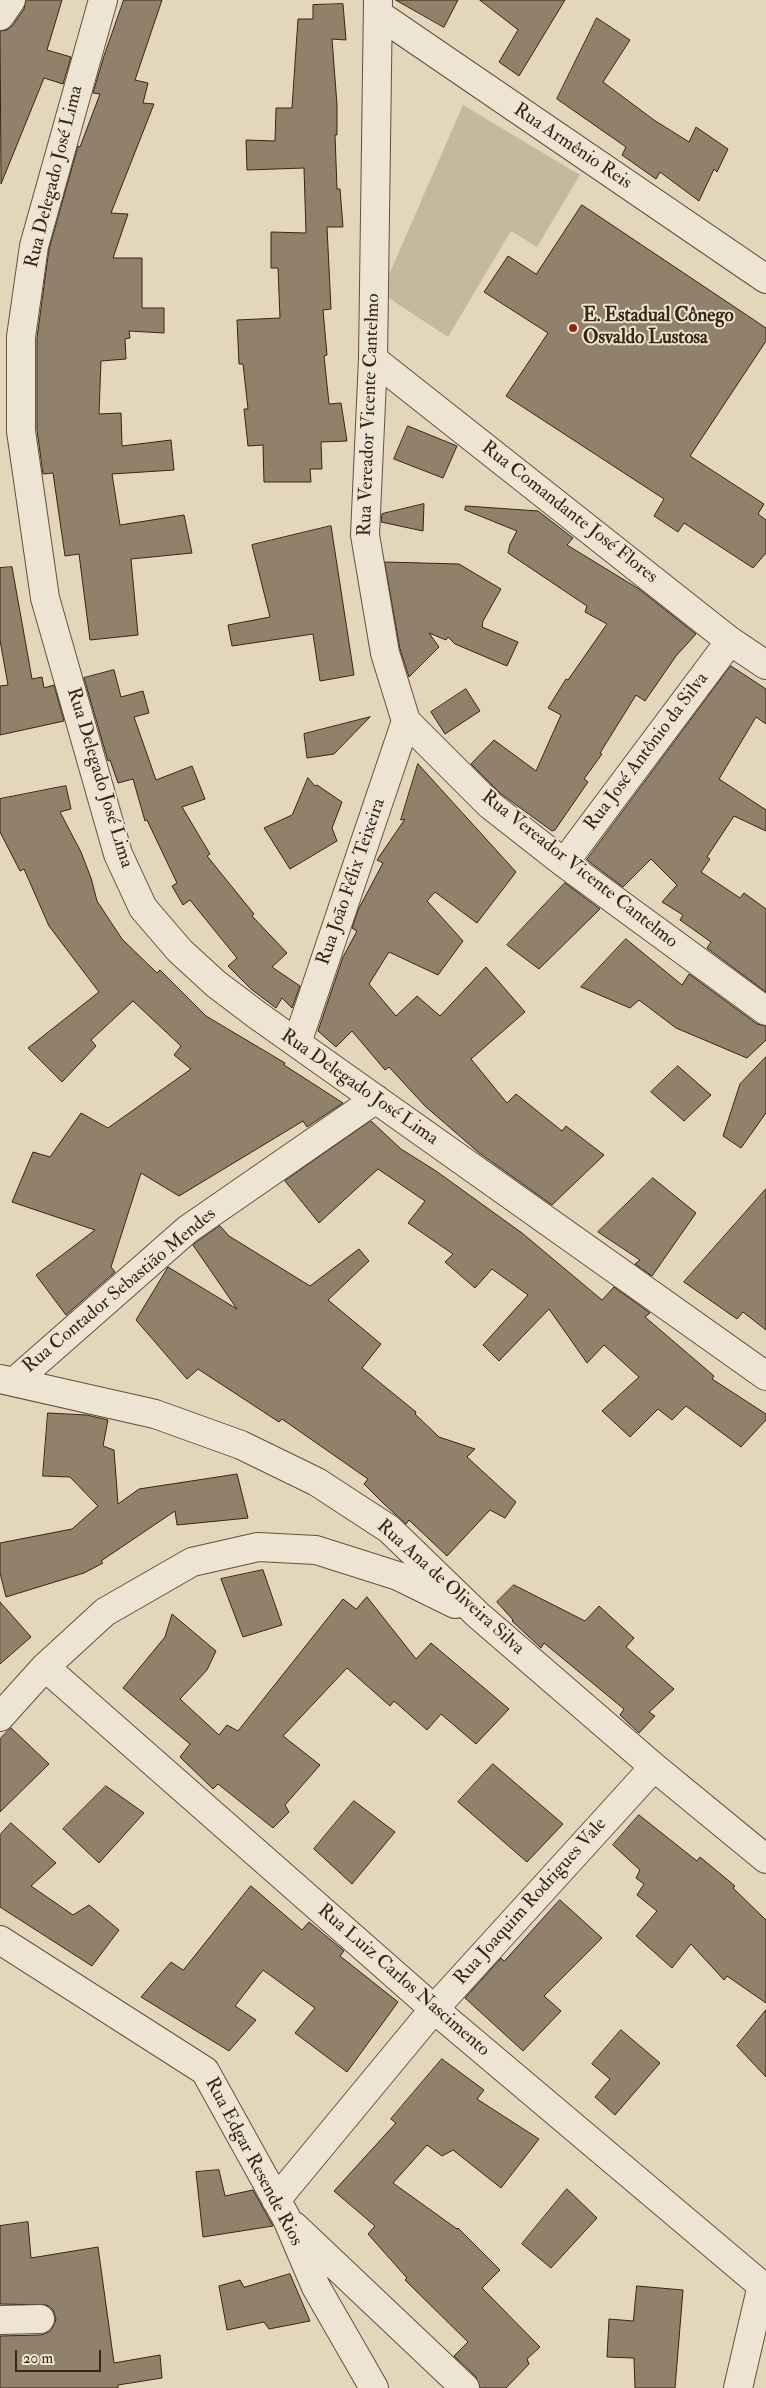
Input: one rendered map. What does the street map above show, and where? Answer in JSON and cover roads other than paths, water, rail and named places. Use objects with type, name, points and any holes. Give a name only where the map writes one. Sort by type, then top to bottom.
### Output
[{"type":"street","points":[[0,16],[12,0]]},
{"type":"street","name":"Rua Delegado José Lima","points":[[103,0],[34,246],[21,337],[21,431],[45,598],[118,854],[143,908],[180,951],[216,984],[766,1376]]},
{"type":"street","name":"Rua Armênio Reis","points":[[378,7],[766,280]]},
{"type":"street","name":"Rua Vereador Vicente Cantelmo","points":[[378,7],[373,359],[365,535],[385,653],[406,721],[490,805],[564,863],[766,1012]]},
{"type":"street","name":"Rua Comandante José Flores","points":[[373,359],[730,641],[766,665]]},
{"type":"street","name":"Rua José Antônio da Silva","points":[[564,863],[730,641]]},
{"type":"street","name":"Rua João Félix Teixeira","points":[[297,1043],[406,721]]},
{"type":"street","name":"Rua Contador Sebastião Mendes","points":[[7,1380],[188,1229],[376,1099]]},
{"type":"street","name":"Rua Ana de Oliveira Silva","points":[[7,1380],[155,1414],[241,1445],[317,1482],[389,1529],[478,1615],[654,1767],[766,1859]]},
{"type":"street","points":[[0,1717],[45,1667],[105,1612],[192,1562],[258,1547],[316,1550],[398,1576],[478,1615]]},
{"type":"street","name":"Rua Luiz Carlos Nascimento","points":[[45,1667],[434,2009],[764,2287]]},
{"type":"street","name":"Rua Joaquim Rodrigues Vale","points":[[282,2210],[434,2009],[654,1767]]},
{"type":"street","name":"Rua Edgar Resende Rios","points":[[0,1940],[205,2071],[282,2210],[316,2287],[374,2388]]},
{"type":"street","points":[[282,2210],[465,2388]]},
{"type":"street","points":[[738,2388],[764,2287]]},
{"type":"street","points":[[0,2320],[40,2319]]},
{"type":"place","name":"E. Estadual Cônego Osvaldo Lustosa","points":[[573,328]]}]
